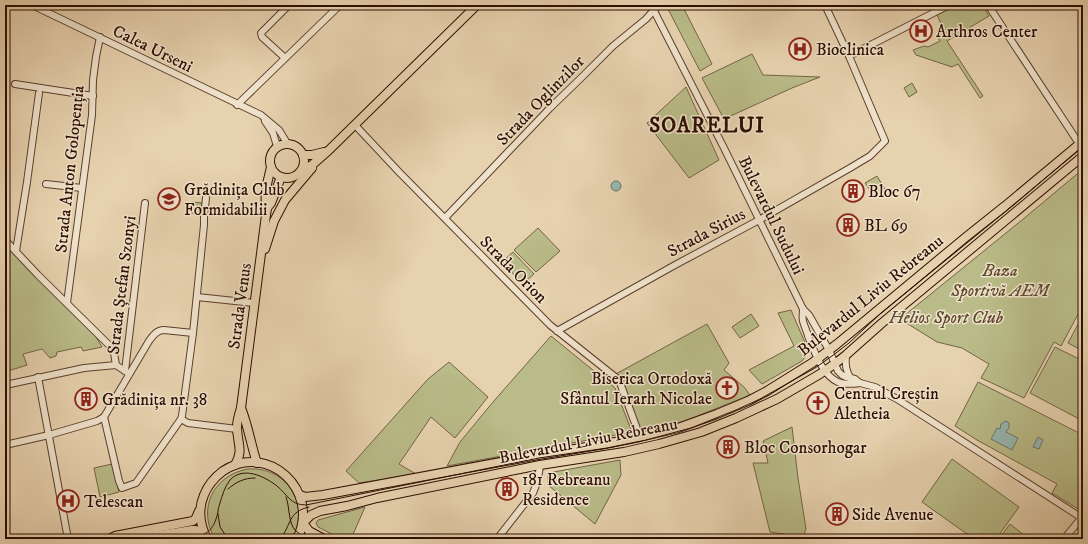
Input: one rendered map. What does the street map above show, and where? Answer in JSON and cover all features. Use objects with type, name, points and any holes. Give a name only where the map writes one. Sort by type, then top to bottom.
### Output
[{"type":"main road","points":[[300,172],[304,161],[300,150],[295,146],[287,144],[277,146],[270,157],[271,167],[281,177],[291,177],[296,175],[312,165],[355,125],[472,7]]},
{"type":"main road","name":"Bulevardul Liviu Rebreanu","points":[[300,495],[311,497],[640,437],[678,428],[748,401],[767,391],[829,350],[966,237],[1082,145]]},
{"type":"main road","points":[[303,155],[316,155],[328,151]]},
{"type":"main road","points":[[261,261],[274,221],[285,200],[328,151]]},
{"type":"main road","name":"Bulevardul Liviu Rebreanu","points":[[303,523],[311,515],[320,511],[377,498],[540,465],[660,444],[701,432],[777,399],[836,363],[1083,156]]},
{"type":"main road","name":"Strada Venus","points":[[235,466],[240,457],[237,429],[261,261],[263,232],[267,208],[265,202],[266,189],[271,167]]},
{"type":"main road","name":"Strada Venus","points":[[267,208],[271,203],[281,177]]},
{"type":"main road","name":"Strada Venus","points":[[241,408],[257,463]]},
{"type":"main road","points":[[109,539],[115,536],[193,521],[198,516],[206,491],[221,473],[235,466],[246,463],[257,463],[268,465],[282,472],[292,482],[300,495],[303,508],[303,523],[297,539]]},
{"type":"main road","points":[[201,507],[200,518],[205,537]]},
{"type":"main road","points":[[303,523],[309,531],[324,539]]},
{"type":"main road","points":[[137,539],[192,530],[196,530],[205,537]]},
{"type":"street","name":"Calea Urseni","points":[[32,5],[237,105],[261,115],[279,130],[287,144]]},
{"type":"street","points":[[285,58],[262,36],[261,33],[289,5]]},
{"type":"street","points":[[237,105],[340,5]]},
{"type":"street","name":"Strada Oglinzilor","points":[[445,218],[550,108],[613,46],[646,19],[652,7],[659,5]]},
{"type":"street","points":[[825,5],[849,56],[949,5]]},
{"type":"street","points":[[988,5],[1082,145]]},
{"type":"street","name":"Bulevardul Sudului","points":[[652,7],[803,309],[809,315],[829,350],[836,363],[838,371],[842,375],[855,379],[860,383]]},
{"type":"street","name":"Strada Anton Golopenția","points":[[67,303],[92,114],[94,72],[100,37]]},
{"type":"street","name":"Strada Sirius","points":[[557,331],[759,220],[870,156],[885,141],[849,56]]},
{"type":"street","points":[[15,84],[93,96]]},
{"type":"street","points":[[16,251],[39,92]]},
{"type":"street","points":[[261,115],[273,133],[277,146]]},
{"type":"street","name":"Strada Orion","points":[[355,125],[550,325],[619,380],[640,437]]},
{"type":"street","points":[[46,184],[82,188]]},
{"type":"street","points":[[104,417],[122,488],[136,483],[181,419],[193,333],[206,198]]},
{"type":"street","name":"Strada Ștefan Szonyi","points":[[127,372],[145,203]]},
{"type":"street","points":[[5,240],[8,247],[16,251],[38,275],[110,346],[114,353],[116,365]]},
{"type":"street","points":[[197,297],[254,303]]},
{"type":"street","name":"Bulevardul Sudului","points":[[803,309],[802,320],[825,371]]},
{"type":"street","points":[[5,445],[49,435],[97,421],[104,417],[127,372],[157,332],[164,330],[193,333]]},
{"type":"street","points":[[846,355],[845,364],[851,379]]},
{"type":"street","points":[[5,387],[10,384],[38,377],[84,368],[116,365],[127,372]]},
{"type":"street","points":[[825,371],[839,382],[845,384],[860,383],[875,387],[897,399],[1082,517],[1064,539]]},
{"type":"street","points":[[38,377],[68,539]]},
{"type":"street","points":[[181,419],[193,424],[237,429]]},
{"type":"street","points":[[497,539],[533,493],[538,478],[540,465]]},
{"type":"green space","points":[[666,5],[682,5],[712,64],[700,71]]},
{"type":"green space","points":[[957,5],[982,5],[989,16],[947,41],[983,96],[980,98],[958,64],[952,67],[916,55],[913,50],[924,46],[928,47],[940,41],[937,37],[940,36],[939,33],[944,30],[937,15]]},
{"type":"green space","points":[[752,54],[763,75],[820,77],[724,119],[702,78]]},
{"type":"green space","points":[[912,83],[917,92],[909,97],[904,88]]},
{"type":"green space","points":[[686,87],[719,160],[689,178],[647,123]]},
{"type":"green space","points":[[1083,169],[1083,305],[1061,346],[1054,342],[1024,398],[981,378],[989,364],[962,348],[937,342],[900,319],[1022,220]]},
{"type":"green space","points":[[877,176],[886,191],[875,197],[865,183]]},
{"type":"green space","points":[[192,202],[202,203],[201,214],[191,213]]},
{"type":"green space","points":[[538,228],[560,251],[536,272],[514,250]]},
{"type":"green space","points":[[10,249],[96,337],[102,347],[83,351],[81,347],[57,352],[56,356],[50,358],[42,349],[23,354],[27,365],[5,372],[5,252]]},
{"type":"green space","points":[[513,252],[534,274],[523,284],[502,262]]},
{"type":"green space","points":[[791,310],[809,352],[802,361],[762,384],[749,370],[794,346],[778,313]]},
{"type":"green space","points":[[751,314],[759,326],[740,338],[732,327]]},
{"type":"green space","points":[[1083,315],[1083,351],[1068,343]]},
{"type":"green space","points":[[707,324],[729,363],[724,370],[744,387],[750,395],[640,437],[614,375]]},
{"type":"green space","points":[[551,336],[615,388],[632,432],[447,466],[460,442]]},
{"type":"green space","points":[[1055,347],[1083,361],[1083,421],[1030,393]]},
{"type":"green space","points":[[449,362],[488,397],[455,438],[431,417],[399,464],[416,474],[359,483],[346,471],[428,379]]},
{"type":"green space","points":[[978,382],[1083,435],[1083,504],[1080,510],[1052,493],[1057,484],[977,440],[955,426]]},
{"type":"green space","points":[[792,427],[806,529],[803,537],[770,532],[753,463],[768,463],[763,441]]},
{"type":"green space","points":[[952,459],[1019,507],[996,539],[974,539],[922,502]]},
{"type":"green space","points":[[620,460],[621,475],[595,524],[548,485],[548,473]]},
{"type":"green space","points":[[112,464],[119,492],[100,497],[94,468]]},
{"type":"green space","points":[[247,469],[261,470],[274,474],[284,481],[292,490],[297,501],[299,513],[297,526],[292,539],[215,539],[210,528],[208,516],[208,506],[212,495],[217,486],[225,479],[235,473]]},
{"type":"green space","points":[[365,507],[351,539],[341,539],[318,527],[316,523],[318,520]]},
{"type":"green space","points":[[1010,524],[1024,535],[1020,539],[999,539]]},
{"type":"water","points":[[616,181],[621,186],[616,191],[611,186]]},
{"type":"water","points":[[1006,421],[1009,423],[1009,428],[1006,432],[1018,438],[1012,450],[991,439],[997,428],[1000,429],[1001,424]]},
{"type":"water","points":[[1038,437],[1043,440],[1039,449],[1033,447]]},
{"type":"tram line","points":[[186,539],[199,536],[211,529],[214,525],[227,485],[235,476],[241,474],[247,473],[260,476],[277,486],[296,503],[306,505],[539,458],[607,448],[646,440],[691,428],[736,410],[760,399],[815,368],[832,356],[849,343],[881,313],[1016,203],[1083,146]]},
{"type":"tram line","points":[[228,489],[240,481],[255,478]]},
{"type":"tram line","points":[[286,497],[293,528],[299,534],[310,539]]},
{"type":"tram line","points":[[280,539],[293,516],[302,509],[309,507]]},
{"type":"tram line","points":[[218,514],[220,527],[228,539]]},
{"type":"tram line","points":[[200,539],[214,537],[224,539]]},
{"type":"place","name":"Arthros Center","points":[[921,31]]},
{"type":"place","name":"Bioclinica","points":[[800,49]]},
{"type":"place","name":"Bloc 67","points":[[853,191]]},
{"type":"place","name":"Grădinița Club Formidabilii","points":[[169,199]]},
{"type":"place","name":"BL 69","points":[[848,225]]},
{"type":"place","name":"Biserica Ortodoxă Sfântul Ierarh Nicolae","points":[[727,388]]},
{"type":"place","name":"Grădinița nr. 38","points":[[86,399]]},
{"type":"place","name":"Centrul Creștin Aletheia","points":[[818,403]]},
{"type":"place","name":"Bloc Consorhogar","points":[[728,447]]},
{"type":"place","name":"181 Rebreanu Residence","points":[[507,489]]},
{"type":"place","name":"Telescan","points":[[68,501]]},
{"type":"place","name":"Side Avenue","points":[[837,514]]},
{"type":"district","name":"SOARELUI","points":[[707,125]]},
{"type":"park label","name":"Baza Sportivă AEM","points":[[1000,280]]},
{"type":"park label","name":"Helios Sport Club","points":[[946,317]]}]
